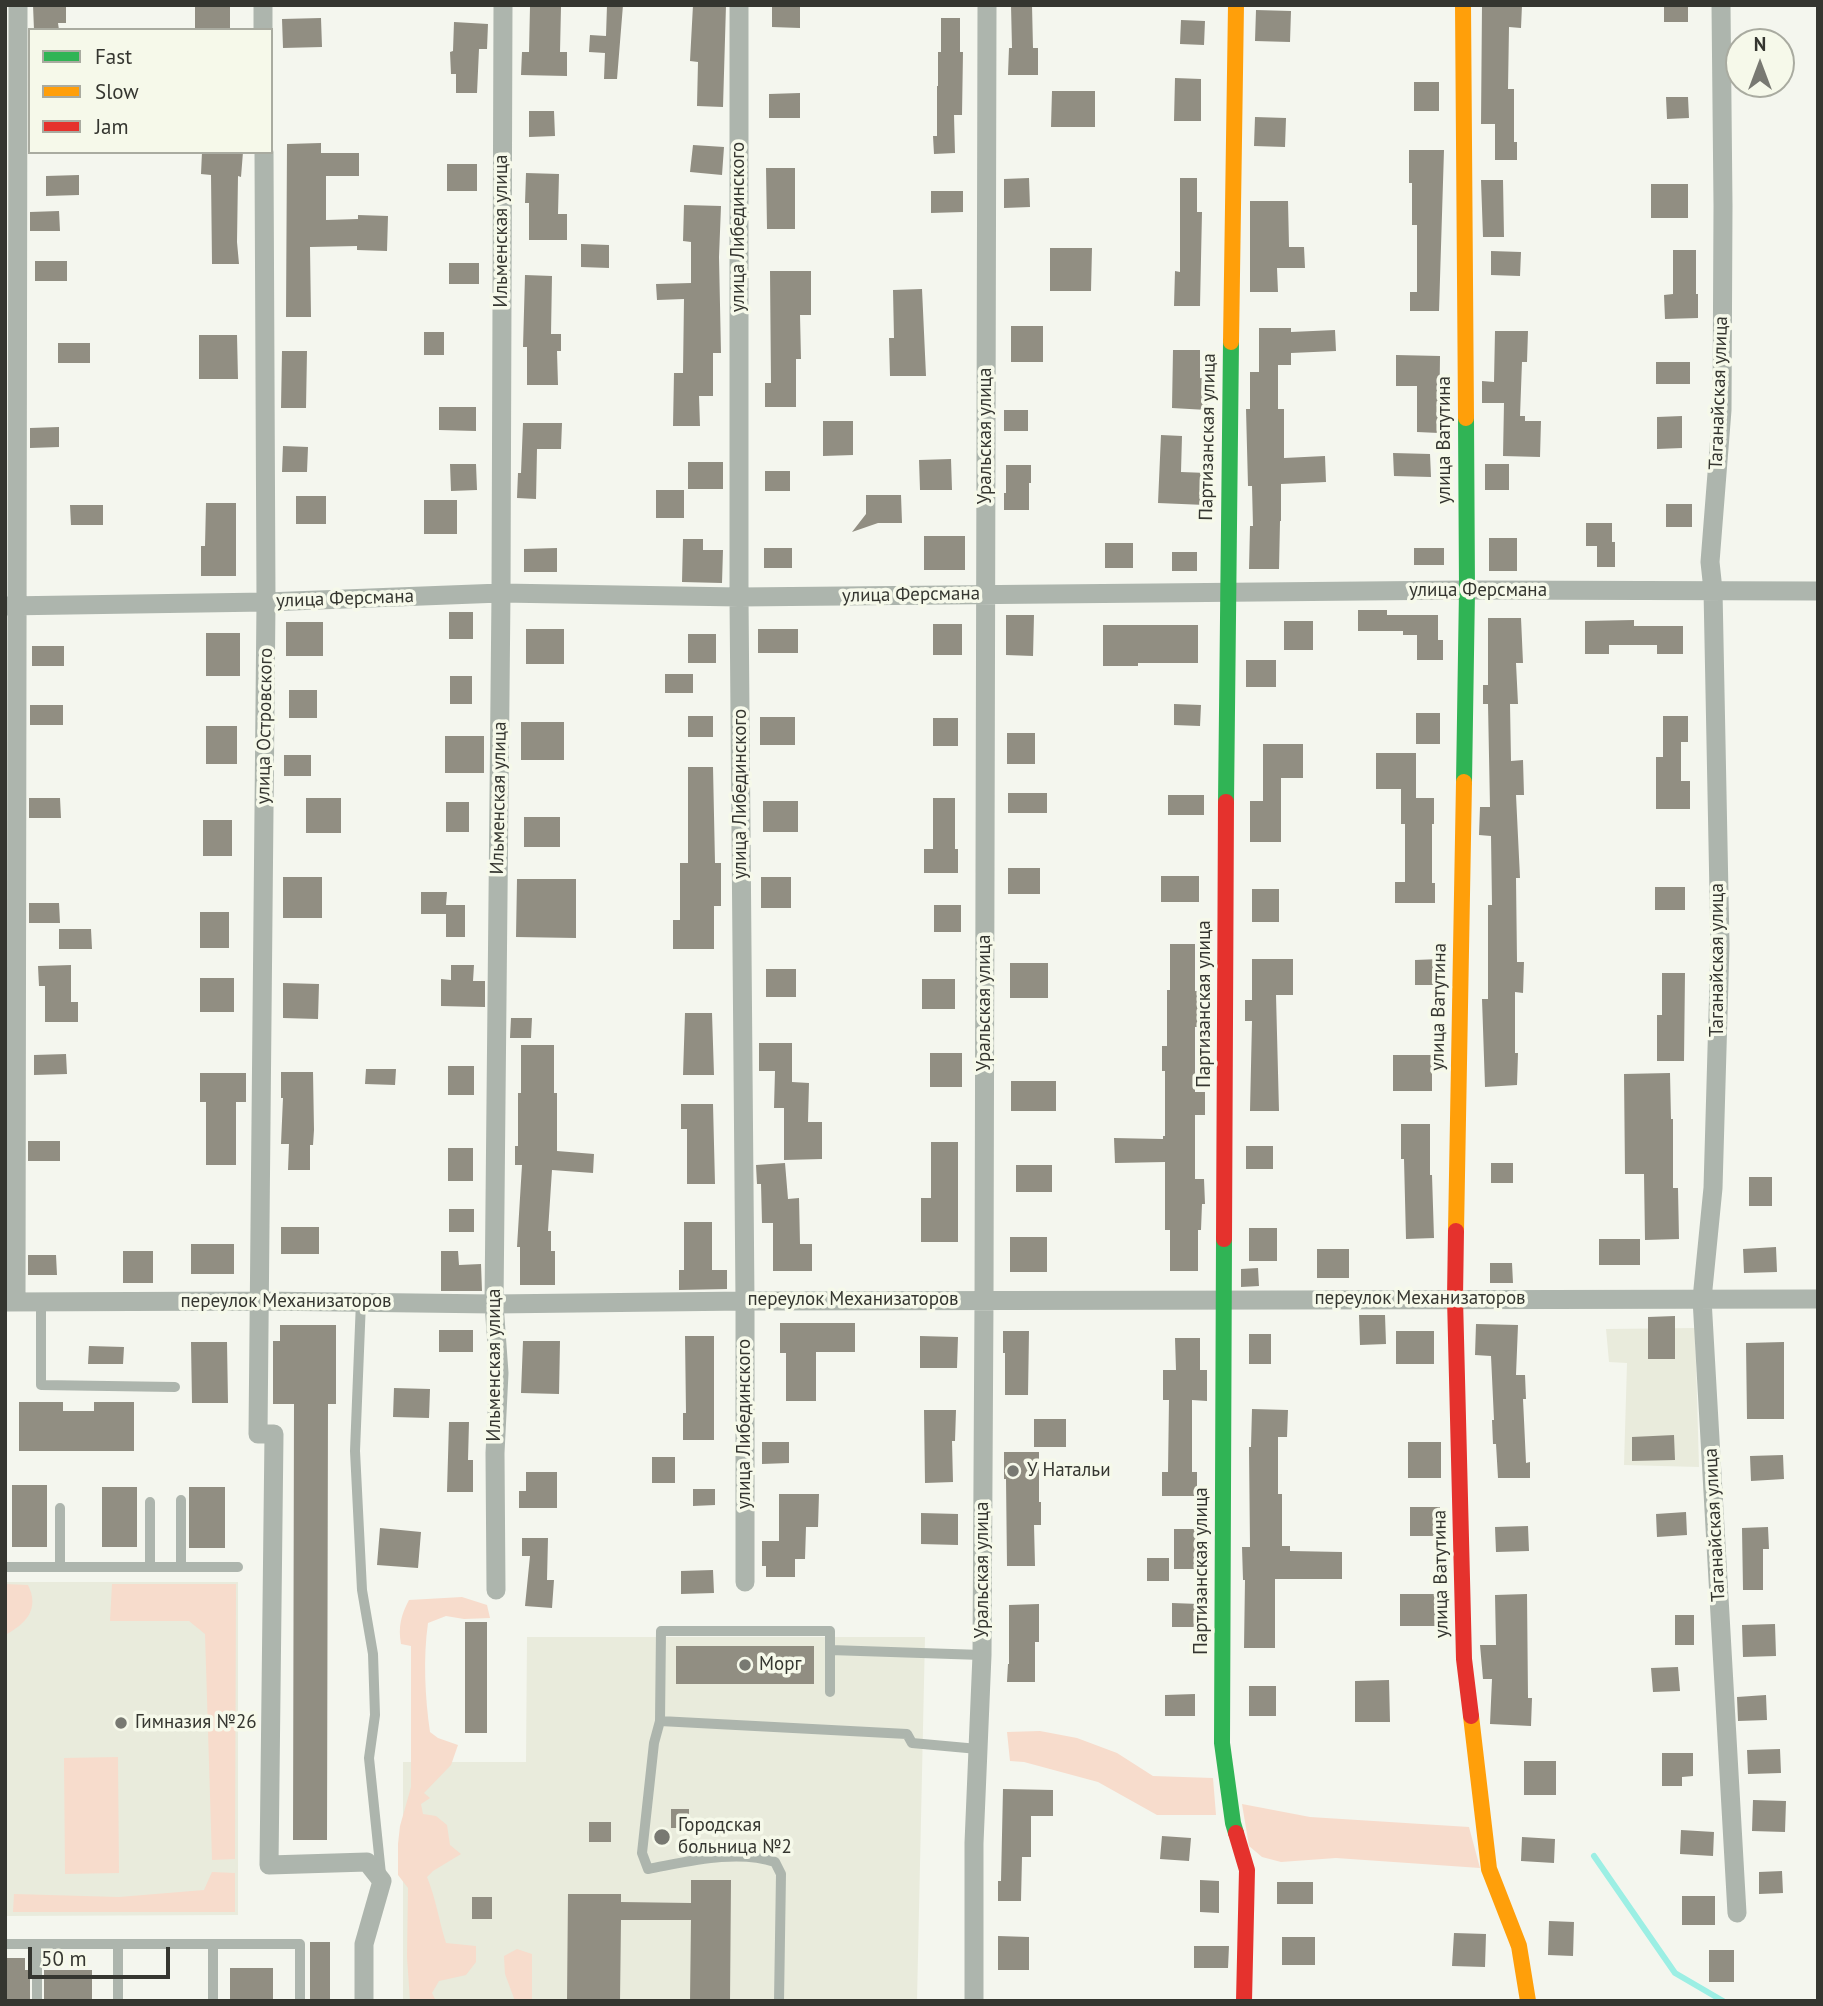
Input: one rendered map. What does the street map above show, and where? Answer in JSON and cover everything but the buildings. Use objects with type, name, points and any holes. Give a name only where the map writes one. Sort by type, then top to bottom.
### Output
[{"type":"street","points":[[11,1301],[12,606],[19,5]]},
{"type":"street","points":[[263,5],[263,28]]},
{"type":"street","name":"Ильменская улица","points":[[496,1590],[495,1453],[499,1373],[494,1304],[503,5]]},
{"type":"street","name":"улица Либединского","points":[[739,5],[739,597],[745,1582]]},
{"type":"street","name":"Уральская улица","points":[[974,2001],[974,1843],[982,1655],[985,1300],[987,5]]},
{"type":"street","name":"Партизанская улица","points":[[1236,5],[1227,593],[1222,1743],[1233,1823],[1247,1870],[1244,2001]]},
{"type":"street","name":"улица Ватутина","points":[[1463,5],[1467,590],[1455,1298],[1464,1659],[1489,1869],[1519,1945],[1528,2001]]},
{"type":"street","name":"Таганайская улица","points":[[1721,5],[1722,410],[1710,562],[1713,590],[1720,945],[1713,1188],[1702,1299],[1737,1913]]},
{"type":"street","name":"улица Островского","points":[[259,1301],[266,602],[264,154]]},
{"type":"street","name":"улица Ферсмана","points":[[12,606],[266,602],[501,593],[739,597],[1467,590],[1818,591]]},
{"type":"street","name":"переулок Механизаторов","points":[[11,1301],[361,1301],[494,1304],[1455,1298],[1818,1299]]},
{"type":"street","points":[[259,1301],[258,1434],[274,1434],[270,1865],[368,1862],[382,1881],[364,1944],[364,2001]]},
{"type":"lane","points":[[41,1301],[41,1385],[175,1387]]},
{"type":"lane","points":[[361,1301],[355,1451],[362,1590],[373,1666],[375,1715],[369,1758],[382,1881]]},
{"type":"lane","points":[[181,1500],[181,1567]]},
{"type":"lane","points":[[150,1502],[150,1567]]},
{"type":"lane","points":[[60,1508],[60,1567]]},
{"type":"lane","points":[[5,1567],[239,1567]]},
{"type":"lane","points":[[779,2001],[781,1874],[775,1862],[762,1858],[707,1858],[648,1869],[642,1853],[654,1743],[660,1721],[661,1631],[830,1631],[830,1692]]},
{"type":"lane","points":[[831,1650],[982,1655]]},
{"type":"lane","points":[[660,1721],[907,1734],[912,1743],[978,1749]]},
{"type":"lane","points":[[5,1944],[300,1944],[299,2001]]},
{"type":"lane","points":[[37,1944],[37,2001]]},
{"type":"lane","points":[[118,1944],[118,2001]]},
{"type":"lane","points":[[213,1944],[213,2001]]},
{"type":"shaded area","points":[[1695,1328],[1699,1467],[1624,1465],[1627,1363],[1609,1362],[1606,1329]]},
{"type":"shaded area","name":"Гимназия №26","points":[[5,1582],[238,1582],[238,1915],[5,1916]]},
{"type":"shaded area","points":[[5,1584],[28,1585],[32,1608],[25,1621],[5,1635]]},
{"type":"shaded area","points":[[112,1584],[236,1584],[235,1859],[212,1860],[205,1634],[189,1621],[110,1621]]},
{"type":"shaded area","points":[[462,1597],[487,1605],[490,1618],[464,1619],[446,1616],[428,1623],[425,1678],[430,1732],[458,1745],[451,1765],[424,1793],[430,1798],[421,1804],[423,1814],[436,1816],[447,1825],[450,1845],[461,1854],[427,1877],[446,1943],[476,1946],[476,1962],[466,1975],[439,1981],[432,1993],[436,2001],[410,2001],[407,1957],[408,1888],[398,1875],[398,1844],[411,1787],[411,1646],[401,1644],[400,1627],[409,1600]]},
{"type":"shaded area","name":"Городская больница №2","points":[[527,1637],[925,1637],[917,2001],[403,2001],[403,1762],[526,1762]]},
{"type":"shaded area","points":[[1040,1731],[1077,1738],[1117,1753],[1153,1776],[1213,1778],[1216,1815],[1157,1815],[1098,1782],[1024,1762],[1010,1761],[1007,1732]]},
{"type":"shaded area","points":[[118,1757],[119,1873],[65,1874],[64,1758]]},
{"type":"shaded area","points":[[1242,1804],[1310,1817],[1469,1827],[1480,1868],[1336,1858],[1281,1862],[1262,1857],[1249,1846]]},
{"type":"shaded area","points":[[212,1872],[235,1873],[235,1912],[13,1912],[14,1894],[119,1897],[204,1890]]},
{"type":"shaded area","points":[[517,1949],[532,1954],[532,2001],[515,2001],[505,1974],[504,1956]]},
{"type":"waterway","points":[[1594,1856],[1675,1973],[1723,2001]]},
{"type":"traffic: fast","points":[[1226,802],[1231,342]]},
{"type":"traffic: fast","points":[[1464,782],[1466,418]]},
{"type":"traffic: fast","points":[[1224,1239],[1222,1743],[1236,1833]]},
{"type":"traffic: slow","points":[[1231,342],[1236,5]]},
{"type":"traffic: slow","points":[[1463,5],[1466,418]]},
{"type":"traffic: slow","points":[[1456,1231],[1464,782]]},
{"type":"traffic: slow","points":[[1471,1716],[1489,1869],[1519,1946],[1528,2001]]},
{"type":"traffic: jam","points":[[1224,1239],[1226,802]]},
{"type":"traffic: jam","points":[[1456,1231],[1455,1298],[1464,1659],[1471,1716]]},
{"type":"traffic: jam","points":[[1236,1833],[1247,1870],[1244,2001]]},
{"type":"place","name":"У Натальи","points":[[1013,1471]]},
{"type":"place","name":"Морг","points":[[745,1665]]},
{"type":"place","name":"Гимназия №26","points":[[121,1723]]},
{"type":"place","name":"Городская больница №2","points":[[662,1837]]}]
